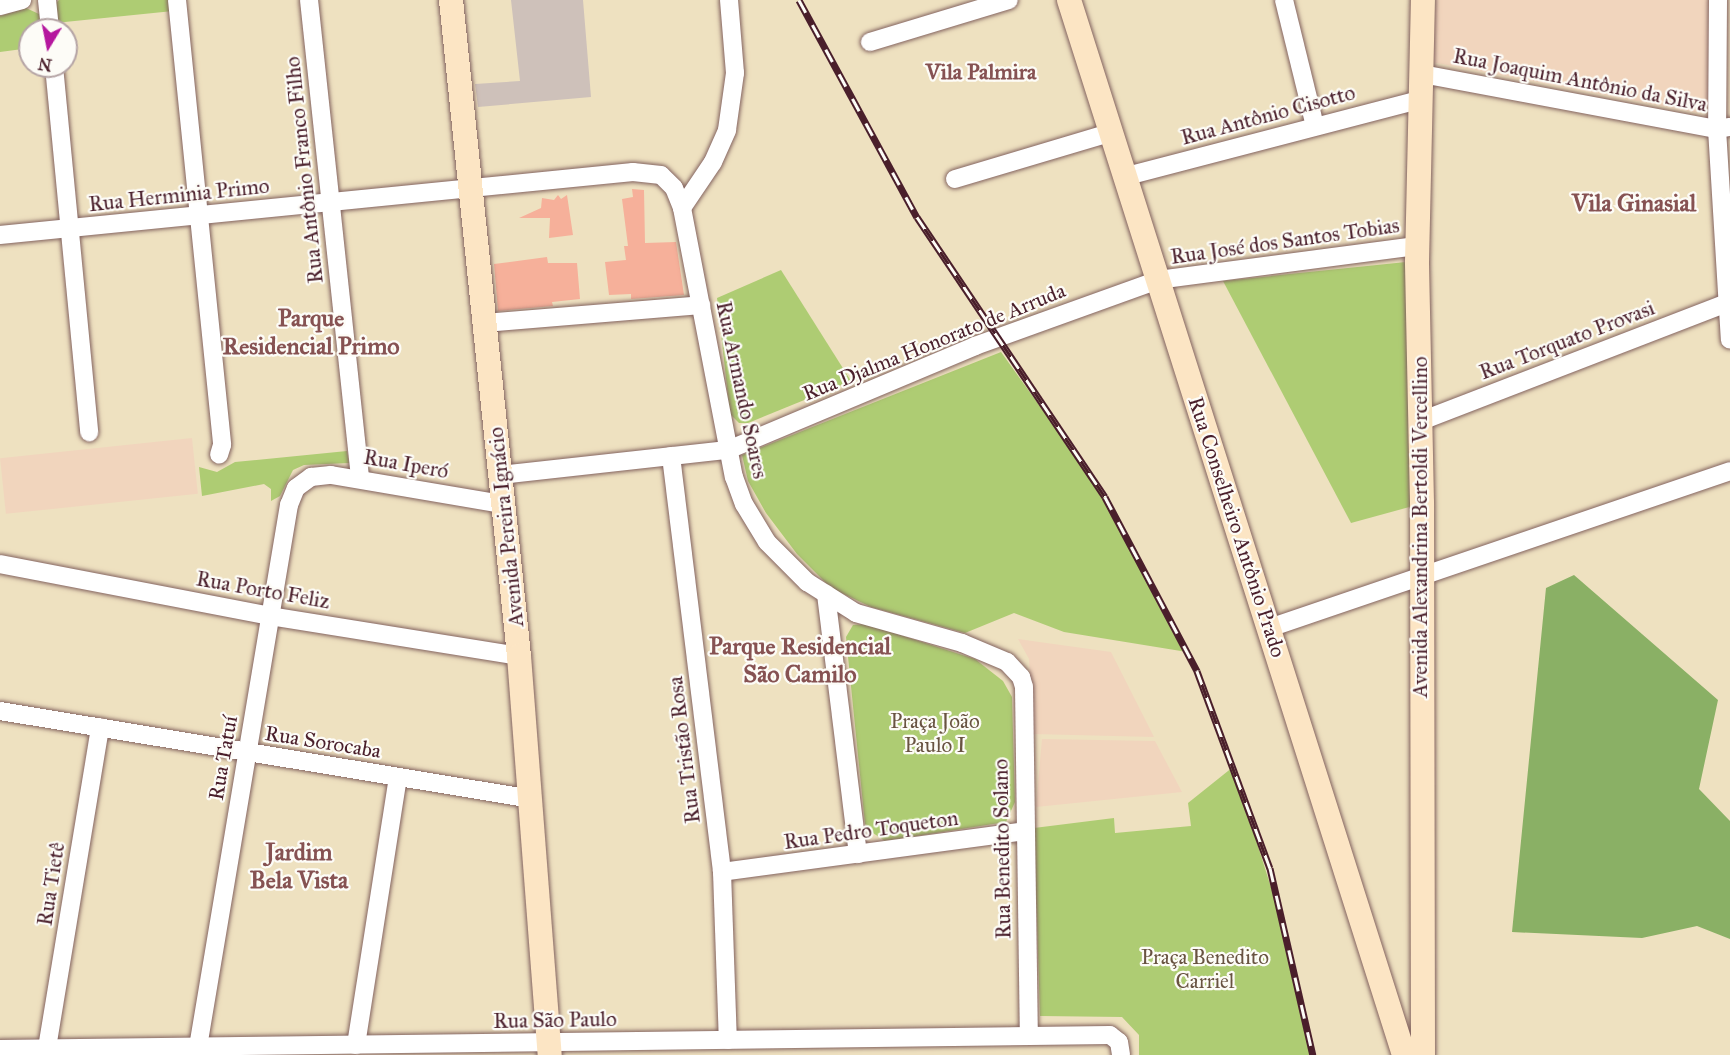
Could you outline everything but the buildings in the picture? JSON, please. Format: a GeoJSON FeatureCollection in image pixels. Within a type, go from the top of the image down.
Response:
{"type":"FeatureCollection","features":[{"type":"Feature","properties":{"kind":"main road","name":"Avenida Pereira Ignácio"},"geometry":{"type":"LineString","coordinates":[[451,0],[519,656],[550,1049]]}},
{"type":"Feature","properties":{"kind":"main road","name":"Rua Conselheiro Antônio Prado"},"geometry":{"type":"LineString","coordinates":[[1069,0],[1127,176],[1404,1055]]}},
{"type":"Feature","properties":{"kind":"main road","name":"Avenida Alexandrina Bertoldi Vercellino"},"geometry":{"type":"LineString","coordinates":[[1423,0],[1418,246],[1422,574],[1423,1055]]}},
{"type":"Feature","properties":{"kind":"main road"},"geometry":{"type":"LineString","coordinates":[[1394,1023],[1409,1023],[1423,1013]]}},
{"type":"Feature","properties":{"kind":"street"},"geometry":{"type":"LineString","coordinates":[[0,6],[22,0]]}},
{"type":"Feature","properties":{"kind":"street"},"geometry":{"type":"LineString","coordinates":[[47,0],[49,18]]}},
{"type":"Feature","properties":{"kind":"street"},"geometry":{"type":"LineString","coordinates":[[177,0],[222,445],[219,455]]}},
{"type":"Feature","properties":{"kind":"street","name":"Rua Antônio Franco Filho"},"geometry":{"type":"LineString","coordinates":[[309,0],[360,478]]}},
{"type":"Feature","properties":{"kind":"street"},"geometry":{"type":"LineString","coordinates":[[682,208],[713,162],[727,130],[735,73],[729,0]]}},
{"type":"Feature","properties":{"kind":"street"},"geometry":{"type":"LineString","coordinates":[[870,42],[1009,0]]}},
{"type":"Feature","properties":{"kind":"street"},"geometry":{"type":"LineString","coordinates":[[1284,0],[1315,126]]}},
{"type":"Feature","properties":{"kind":"street"},"geometry":{"type":"LineString","coordinates":[[1718,0],[1730,340]]}},
{"type":"Feature","properties":{"kind":"street","name":"Rua Joaquim Antônio da Silva"},"geometry":{"type":"LineString","coordinates":[[1422,74],[1723,128]]}},
{"type":"Feature","properties":{"kind":"street"},"geometry":{"type":"LineString","coordinates":[[55,78],[89,432]]}},
{"type":"Feature","properties":{"kind":"street","name":"Rua Antônio Cisotto"},"geometry":{"type":"LineString","coordinates":[[1127,176],[1422,99]]}},
{"type":"Feature","properties":{"kind":"street"},"geometry":{"type":"LineString","coordinates":[[955,179],[1113,132]]}},
{"type":"Feature","properties":{"kind":"street","name":"Rua Herminia Primo"},"geometry":{"type":"LineString","coordinates":[[0,236],[646,171],[657,173],[670,183]]}},
{"type":"Feature","properties":{"kind":"street","name":"Rua Armando Soares"},"geometry":{"type":"LineString","coordinates":[[670,183],[682,208],[728,450],[744,504],[767,542],[807,582],[856,613],[962,644],[1011,665]]}},
{"type":"Feature","properties":{"kind":"street","name":"Rua José dos Santos Tobias"},"geometry":{"type":"LineString","coordinates":[[1158,280],[1418,246]]}},
{"type":"Feature","properties":{"kind":"street","name":"Rua Djalma Honorato de Arruda"},"geometry":{"type":"LineString","coordinates":[[500,475],[728,450],[975,346],[1158,280]]}},
{"type":"Feature","properties":{"kind":"street","name":"Rua Torquato Provasi"},"geometry":{"type":"LineString","coordinates":[[1421,421],[1728,303]]}},
{"type":"Feature","properties":{"kind":"street"},"geometry":{"type":"LineString","coordinates":[[484,322],[701,305]]}},
{"type":"Feature","properties":{"kind":"street","name":"Rua Tristão Rosa"},"geometry":{"type":"LineString","coordinates":[[671,456],[722,872],[728,1040]]}},
{"type":"Feature","properties":{"kind":"street"},"geometry":{"type":"LineString","coordinates":[[1269,628],[1730,471]]}},
{"type":"Feature","properties":{"kind":"street","name":"Rua Iperó"},"geometry":{"type":"LineString","coordinates":[[303,482],[321,475],[360,478],[503,504]]}},
{"type":"Feature","properties":{"kind":"street","name":"Rua Tatuí"},"geometry":{"type":"LineString","coordinates":[[198,1047],[289,505],[303,482]]}},
{"type":"Feature","properties":{"kind":"street","name":"Rua Porto Feliz"},"geometry":{"type":"LineString","coordinates":[[0,564],[270,616],[519,656]]}},
{"type":"Feature","properties":{"kind":"street"},"geometry":{"type":"LineString","coordinates":[[826,594],[858,854]]}},
{"type":"Feature","properties":{"kind":"street","name":"Rua Benedito Solano"},"geometry":{"type":"LineString","coordinates":[[1011,665],[1024,687],[1029,1036]]}},
{"type":"Feature","properties":{"kind":"street","name":"Rua Sorocaba"},"geometry":{"type":"LineString","coordinates":[[0,711],[531,799]]}},
{"type":"Feature","properties":{"kind":"street","name":"Rua Tietê"},"geometry":{"type":"LineString","coordinates":[[47,1048],[100,728]]}},
{"type":"Feature","properties":{"kind":"street"},"geometry":{"type":"LineString","coordinates":[[356,1045],[398,777]]}},
{"type":"Feature","properties":{"kind":"street","name":"Rua Pedro Toqueton"},"geometry":{"type":"LineString","coordinates":[[722,872],[1025,831]]}},
{"type":"Feature","properties":{"kind":"street","name":"Rua São Paulo"},"geometry":{"type":"LineString","coordinates":[[0,1049],[198,1047],[272,1050],[356,1045],[550,1049],[728,1040],[839,1047],[1029,1036],[1110,1035],[1119,1042],[1121,1055]]}},
{"type":"Feature","properties":{"kind":"shaded area"},"geometry":{"type":"Polygon","coordinates":[[[511,0],[583,0],[591,97],[478,107],[475,84],[520,81],[511,0]]]}},
{"type":"Feature","properties":{"kind":"shaded area"},"geometry":{"type":"Polygon","coordinates":[[[1436,0],[1709,0],[1708,107],[1699,113],[1432,62],[1436,0]]]}},
{"type":"Feature","properties":{"kind":"shaded area"},"geometry":{"type":"Polygon","coordinates":[[[192,438],[198,494],[6,514],[0,458],[192,438]]]}},
{"type":"Feature","properties":{"kind":"shaded area"},"geometry":{"type":"Polygon","coordinates":[[[1018,639],[1111,652],[1154,737],[1033,734],[1029,659],[1018,639]]]}},
{"type":"Feature","properties":{"kind":"shaded area"},"geometry":{"type":"Polygon","coordinates":[[[1042,739],[1155,741],[1182,792],[1036,807],[1042,739]]]}},
{"type":"Feature","properties":{"kind":"green space"},"geometry":{"type":"Polygon","coordinates":[[[59,0],[172,0],[173,11],[78,21],[78,18],[55,18],[55,4],[59,0]]]}},
{"type":"Feature","properties":{"kind":"green space"},"geometry":{"type":"Polygon","coordinates":[[[26,8],[39,14],[40,18],[18,18],[18,50],[0,52],[0,16],[26,8]]]}},
{"type":"Feature","properties":{"kind":"green space"},"geometry":{"type":"Polygon","coordinates":[[[1406,262],[1413,506],[1351,523],[1223,281],[1406,262]]]}},
{"type":"Feature","properties":{"kind":"green space"},"geometry":{"type":"Polygon","coordinates":[[[781,270],[851,381],[748,423],[739,423],[730,414],[717,298],[781,270]]]}},
{"type":"Feature","properties":{"kind":"green space"},"geometry":{"type":"Polygon","coordinates":[[[1001,352],[1103,494],[1187,652],[1064,632],[1014,613],[965,633],[871,607],[831,588],[797,554],[766,513],[748,481],[742,455],[1001,352]]]}},
{"type":"Feature","properties":{"kind":"green space"},"geometry":{"type":"Polygon","coordinates":[[[347,451],[349,463],[304,465],[293,470],[280,496],[271,501],[271,489],[264,484],[202,496],[199,467],[217,472],[235,462],[347,451]]]}},
{"type":"Feature","properties":{"kind":"green space"},"geometry":{"type":"Polygon","coordinates":[[[1574,575],[1718,700],[1699,789],[1730,821],[1730,939],[1697,926],[1642,938],[1512,932],[1546,588],[1574,575]]]}},
{"type":"Feature","properties":{"kind":"green space","name":"Praça João Paulo I"},"geometry":{"type":"Polygon","coordinates":[[[866,624],[975,659],[1003,681],[1012,697],[1015,802],[1006,822],[885,841],[870,831],[865,824],[846,637],[853,625],[866,624]]]}},
{"type":"Feature","properties":{"kind":"green space","name":"Praça Benedito Carriel"},"geometry":{"type":"Polygon","coordinates":[[[1233,767],[1287,938],[1311,1055],[1139,1055],[1139,1035],[1122,1017],[1040,1016],[1034,828],[1114,818],[1115,833],[1191,826],[1188,803],[1233,767]]]}},
{"type":"Feature","properties":{"kind":"railway"},"geometry":{"type":"LineString","coordinates":[[799,0],[917,217],[1105,497],[1197,671],[1270,868],[1313,1055]]}},
{"type":"Feature","properties":{"kind":"district","name":"Vila Palmira"},"geometry":{"type":"Point","coordinates":[981,72]}},
{"type":"Feature","properties":{"kind":"district","name":"Vila Ginasial"},"geometry":{"type":"Point","coordinates":[1634,204]}},
{"type":"Feature","properties":{"kind":"district","name":"Parque Residencial Primo"},"geometry":{"type":"Point","coordinates":[311,333]}},
{"type":"Feature","properties":{"kind":"district","name":"Parque Residencial São Camilo"},"geometry":{"type":"Point","coordinates":[800,661]}},
{"type":"Feature","properties":{"kind":"district","name":"Jardim Bela Vista"},"geometry":{"type":"Point","coordinates":[299,867]}}]}
